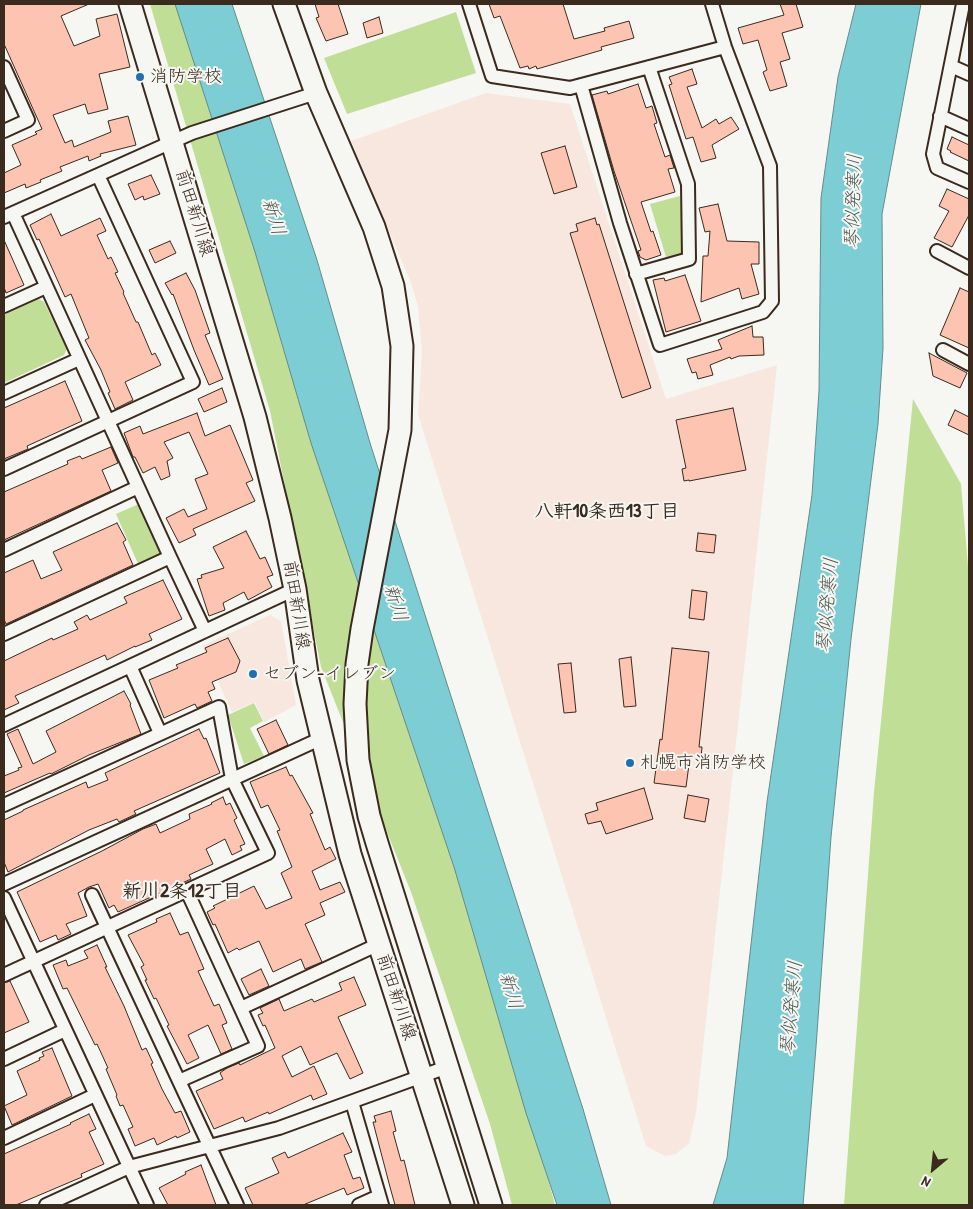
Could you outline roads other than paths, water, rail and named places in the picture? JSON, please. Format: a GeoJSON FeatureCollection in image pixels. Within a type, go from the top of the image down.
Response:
{"type":"FeatureCollection","features":[{"type":"Feature","properties":{"kind":"main road","name":"前田新川線"},"geometry":{"type":"LineString","coordinates":[[130,4],[255,417],[295,589],[308,680],[350,854],[463,1205]]}},
{"type":"Feature","properties":{"kind":"main road","name":"前田新川線"},"geometry":{"type":"LineString","coordinates":[[284,4],[316,94],[374,226],[393,286],[402,346],[400,430],[357,664],[355,704],[358,760],[369,816],[491,1205]]}},
{"type":"Feature","properties":{"kind":"street"},"geometry":{"type":"LineString","coordinates":[[469,4],[492,76],[570,88],[726,47]]}},
{"type":"Feature","properties":{"kind":"street"},"geometry":{"type":"LineString","coordinates":[[581,85],[620,223],[660,345],[763,312],[772,300],[770,166],[712,4]]}},
{"type":"Feature","properties":{"kind":"street"},"geometry":{"type":"LineString","coordinates":[[963,4],[932,154],[937,168],[969,182]]}},
{"type":"Feature","properties":{"kind":"street"},"geometry":{"type":"LineString","coordinates":[[950,66],[969,74]]}},
{"type":"Feature","properties":{"kind":"street"},"geometry":{"type":"LineString","coordinates":[[4,67],[28,120],[4,131]]}},
{"type":"Feature","properties":{"kind":"street"},"geometry":{"type":"LineString","coordinates":[[636,274],[688,259],[688,184],[649,67]]}},
{"type":"Feature","properties":{"kind":"street"},"geometry":{"type":"LineString","coordinates":[[205,631],[46,286],[8,215],[192,133],[316,94]]}},
{"type":"Feature","properties":{"kind":"street"},"geometry":{"type":"LineString","coordinates":[[940,116],[969,129]]}},
{"type":"Feature","properties":{"kind":"street"},"geometry":{"type":"LineString","coordinates":[[4,469],[193,382],[98,175]]}},
{"type":"Feature","properties":{"kind":"street"},"geometry":{"type":"LineString","coordinates":[[937,251],[969,268]]}},
{"type":"Feature","properties":{"kind":"street"},"geometry":{"type":"LineString","coordinates":[[4,306],[46,286]]}},
{"type":"Feature","properties":{"kind":"street"},"geometry":{"type":"LineString","coordinates":[[943,350],[969,364]]}},
{"type":"Feature","properties":{"kind":"street"},"geometry":{"type":"LineString","coordinates":[[4,393],[79,359]]}},
{"type":"Feature","properties":{"kind":"street"},"geometry":{"type":"LineString","coordinates":[[4,550],[138,487]]}},
{"type":"Feature","properties":{"kind":"street"},"geometry":{"type":"LineString","coordinates":[[4,634],[170,557]]}},
{"type":"Feature","properties":{"kind":"street"},"geometry":{"type":"LineString","coordinates":[[4,725],[295,589]]}},
{"type":"Feature","properties":{"kind":"street"},"geometry":{"type":"LineString","coordinates":[[130,666],[160,733]]}},
{"type":"Feature","properties":{"kind":"street"},"geometry":{"type":"LineString","coordinates":[[4,805],[219,707],[232,779],[268,853],[4,975]]}},
{"type":"Feature","properties":{"kind":"street"},"geometry":{"type":"LineString","coordinates":[[4,884],[322,738]]}},
{"type":"Feature","properties":{"kind":"street"},"geometry":{"type":"LineString","coordinates":[[179,1082],[258,1046],[187,891]]}},
{"type":"Feature","properties":{"kind":"street"},"geometry":{"type":"LineString","coordinates":[[92,895],[237,1205]]}},
{"type":"Feature","properties":{"kind":"street"},"geometry":{"type":"LineString","coordinates":[[4,898],[146,1205]]}},
{"type":"Feature","properties":{"kind":"street"},"geometry":{"type":"LineString","coordinates":[[241,1008],[379,944]]}},
{"type":"Feature","properties":{"kind":"street"},"geometry":{"type":"LineString","coordinates":[[4,1059],[65,1030]]}},
{"type":"Feature","properties":{"kind":"street"},"geometry":{"type":"LineString","coordinates":[[53,1204],[128,1167],[279,1128],[447,1067]]}},
{"type":"Feature","properties":{"kind":"street"},"geometry":{"type":"LineString","coordinates":[[4,1138],[95,1095]]}},
{"type":"Feature","properties":{"kind":"street"},"geometry":{"type":"LineString","coordinates":[[352,1102],[381,1200],[359,1205]]}},
{"type":"Feature","properties":{"kind":"water","name":"新川"},"geometry":{"type":"Polygon","coordinates":[[[175,4],[232,4],[317,260],[370,443],[583,1109],[611,1205],[557,1205],[526,1113],[454,867],[311,443],[255,252],[175,4]]]}},
{"type":"Feature","properties":{"kind":"water","name":"琴似発寒川"},"geometry":{"type":"Polygon","coordinates":[[[856,4],[921,4],[882,214],[883,348],[878,424],[851,639],[831,837],[803,1205],[713,1205],[727,1158],[767,802],[812,495],[819,391],[821,198],[838,77],[856,4]]]}},
{"type":"Feature","properties":{"kind":"place","name":"消防学校"},"geometry":{"type":"Point","coordinates":[140,77]}},
{"type":"Feature","properties":{"kind":"place","name":"セブン-イレブン"},"geometry":{"type":"Point","coordinates":[253,674]}},
{"type":"Feature","properties":{"kind":"place","name":"札幌市消防学校"},"geometry":{"type":"Point","coordinates":[630,763]}},
{"type":"Feature","properties":{"kind":"district","name":"八軒10条西13丁目"},"geometry":{"type":"Point","coordinates":[607,512]}},
{"type":"Feature","properties":{"kind":"district","name":"新川2条12丁目"},"geometry":{"type":"Point","coordinates":[182,892]}}]}
